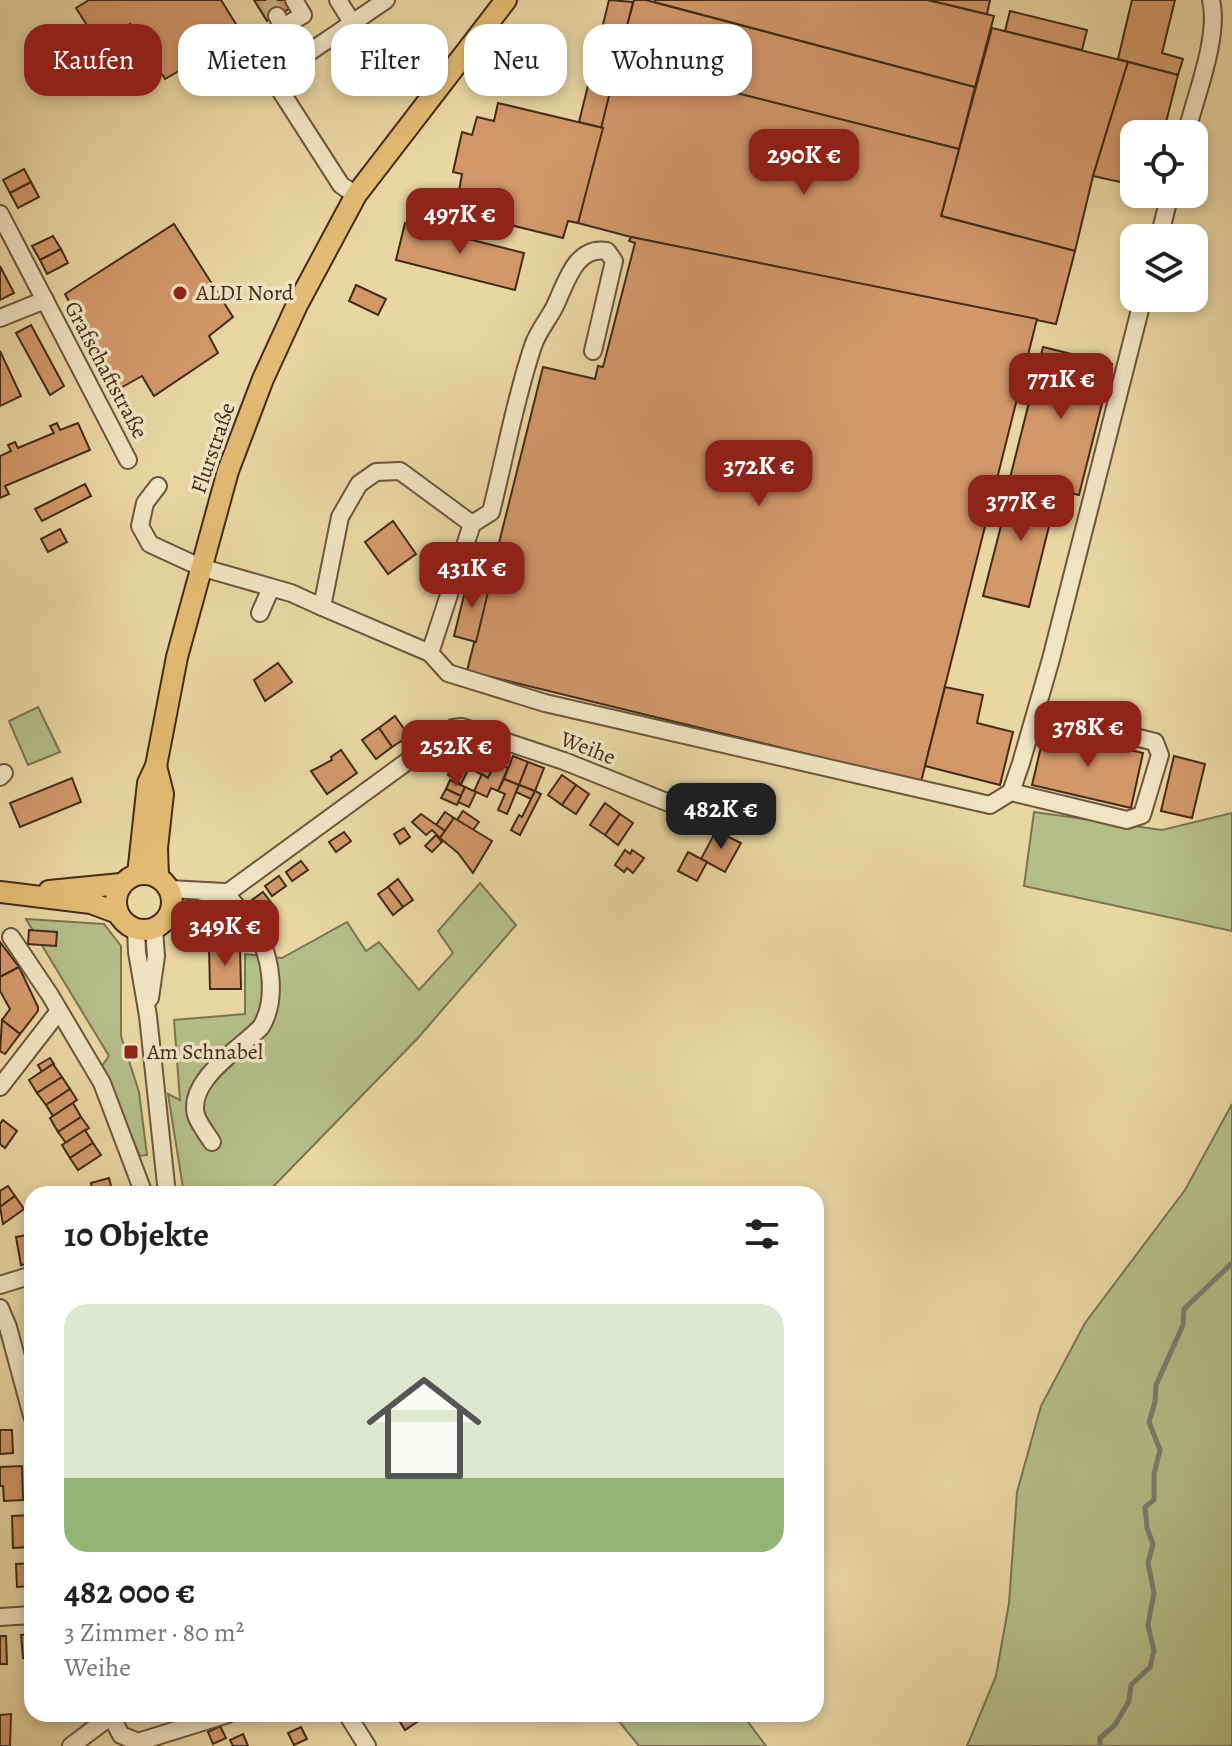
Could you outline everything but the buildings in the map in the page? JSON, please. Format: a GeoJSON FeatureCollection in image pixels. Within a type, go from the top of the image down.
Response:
{"type":"FeatureCollection","features":[{"type":"Feature","properties":{"kind":"main road","name":"Flurstraße"},"geometry":{"type":"LineString","coordinates":[[147,881],[157,848],[163,794],[156,766],[160,733],[200,567],[228,471],[263,379],[297,305],[356,195],[506,0]]}},
{"type":"Feature","properties":{"kind":"main road"},"geometry":{"type":"LineString","coordinates":[[118,913],[116,898],[147,881]]}},
{"type":"Feature","properties":{"kind":"main road"},"geometry":{"type":"LineString","coordinates":[[0,892],[91,903],[118,913],[128,925],[152,925],[172,903],[147,881],[26,894]]}},
{"type":"Feature","properties":{"kind":"street"},"geometry":{"type":"LineString","coordinates":[[277,16],[283,27],[303,15],[294,0]]}},
{"type":"Feature","properties":{"kind":"street"},"geometry":{"type":"LineString","coordinates":[[338,0],[350,24]]}},
{"type":"Feature","properties":{"kind":"street"},"geometry":{"type":"LineString","coordinates":[[358,24],[386,0]]}},
{"type":"Feature","properties":{"kind":"street"},"geometry":{"type":"LineString","coordinates":[[1190,120],[1209,44],[1213,11],[1211,0]]}},
{"type":"Feature","properties":{"kind":"street"},"geometry":{"type":"LineString","coordinates":[[281,96],[341,185],[356,195]]}},
{"type":"Feature","properties":{"kind":"street","name":"Grafschaftstraße"},"geometry":{"type":"LineString","coordinates":[[0,214],[128,460]]}},
{"type":"Feature","properties":{"kind":"street"},"geometry":{"type":"LineString","coordinates":[[430,653],[472,524],[491,512],[534,343],[567,275],[583,257],[598,250],[607,251],[614,261],[593,351]]}},
{"type":"Feature","properties":{"kind":"street","name":"Grafschaftstraße"},"geometry":{"type":"LineString","coordinates":[[0,318],[45,300]]}},
{"type":"Feature","properties":{"kind":"street"},"geometry":{"type":"LineString","coordinates":[[158,486],[145,503],[136,528],[163,555],[322,607],[430,653],[448,673],[559,706],[990,805],[1011,792],[1036,712],[1139,312]]}},
{"type":"Feature","properties":{"kind":"street"},"geometry":{"type":"LineString","coordinates":[[322,607],[340,517],[359,484],[376,472],[400,471],[472,524]]}},
{"type":"Feature","properties":{"kind":"street"},"geometry":{"type":"LineString","coordinates":[[260,613],[271,588]]}},
{"type":"Feature","properties":{"kind":"street"},"geometry":{"type":"LineString","coordinates":[[1011,792],[1127,820],[1142,815],[1160,755],[1155,742],[1036,712]]}},
{"type":"Feature","properties":{"kind":"street","name":"Weihe"},"geometry":{"type":"LineString","coordinates":[[152,925],[212,904],[315,819],[436,742],[445,732],[462,727],[564,761],[699,815]]}},
{"type":"Feature","properties":{"kind":"street"},"geometry":{"type":"LineString","coordinates":[[147,881],[225,892],[257,933],[266,956],[270,976],[269,1008],[261,1027],[199,1086],[195,1100],[196,1114],[212,1142]]}},
{"type":"Feature","properties":{"kind":"street"},"geometry":{"type":"LineString","coordinates":[[152,925],[137,952],[148,1016],[166,1186]]}},
{"type":"Feature","properties":{"kind":"street"},"geometry":{"type":"LineString","coordinates":[[11,937],[102,1083],[141,1186]]}},
{"type":"Feature","properties":{"kind":"street"},"geometry":{"type":"LineString","coordinates":[[0,1087],[59,1011]]}},
{"type":"Feature","properties":{"kind":"street"},"geometry":{"type":"LineString","coordinates":[[0,1285],[24,1278]]}},
{"type":"Feature","properties":{"kind":"street"},"geometry":{"type":"LineString","coordinates":[[0,1308],[24,1386]]}},
{"type":"Feature","properties":{"kind":"street"},"geometry":{"type":"LineString","coordinates":[[0,1617],[24,1616]]}},
{"type":"Feature","properties":{"kind":"street"},"geometry":{"type":"LineString","coordinates":[[71,1746],[102,1722]]}},
{"type":"Feature","properties":{"kind":"street"},"geometry":{"type":"LineString","coordinates":[[114,1722],[121,1735],[138,1742],[202,1722]]}},
{"type":"Feature","properties":{"kind":"street"},"geometry":{"type":"LineString","coordinates":[[352,1722],[367,1746]]}},
{"type":"Feature","properties":{"kind":"green space"},"geometry":{"type":"Polygon","coordinates":[[[38,707],[60,752],[28,765],[9,721],[38,707]]]}},
{"type":"Feature","properties":{"kind":"green space"},"geometry":{"type":"Polygon","coordinates":[[[1034,812],[1162,830],[1232,813],[1232,931],[1024,886],[1034,812]]]}},
{"type":"Feature","properties":{"kind":"green space"},"geometry":{"type":"Polygon","coordinates":[[[480,883],[516,925],[417,1039],[274,1186],[183,1186],[168,1094],[180,1100],[174,1020],[245,1014],[245,954],[282,958],[347,922],[366,951],[379,942],[419,990],[453,953],[438,931],[480,883]]]}},
{"type":"Feature","properties":{"kind":"green space"},"geometry":{"type":"Polygon","coordinates":[[[26,919],[104,924],[121,946],[121,1036],[139,1092],[147,1155],[140,1156],[101,1067],[109,1056],[26,919]]]}},
{"type":"Feature","properties":{"kind":"green space"},"geometry":{"type":"Polygon","coordinates":[[[1232,1104],[1232,1746],[967,1746],[996,1676],[1009,1603],[1017,1492],[1041,1406],[1085,1323],[1185,1190],[1232,1104]]]}},
{"type":"Feature","properties":{"kind":"green space"},"geometry":{"type":"Polygon","coordinates":[[[620,1722],[748,1722],[766,1746],[639,1746],[620,1722]]]}},
{"type":"Feature","properties":{"kind":"waterway"},"geometry":{"type":"LineString","coordinates":[[1100,1746],[1100,1738],[1115,1725],[1129,1701],[1131,1685],[1150,1667],[1154,1651],[1148,1625],[1154,1593],[1148,1563],[1153,1544],[1147,1528],[1145,1507],[1154,1500],[1154,1474],[1160,1450],[1149,1422],[1156,1385],[1183,1325],[1184,1309],[1232,1263]]}},
{"type":"Feature","properties":{"kind":"tunnel"},"geometry":{"type":"LineString","coordinates":[[267,0],[277,16]]}},
{"type":"Feature","properties":{"kind":"place","name":"ALDI Nord"},"geometry":{"type":"Point","coordinates":[180,293]}},
{"type":"Feature","properties":{"kind":"place","name":"Am Schnabel"},"geometry":{"type":"Point","coordinates":[131,1052]}}]}
